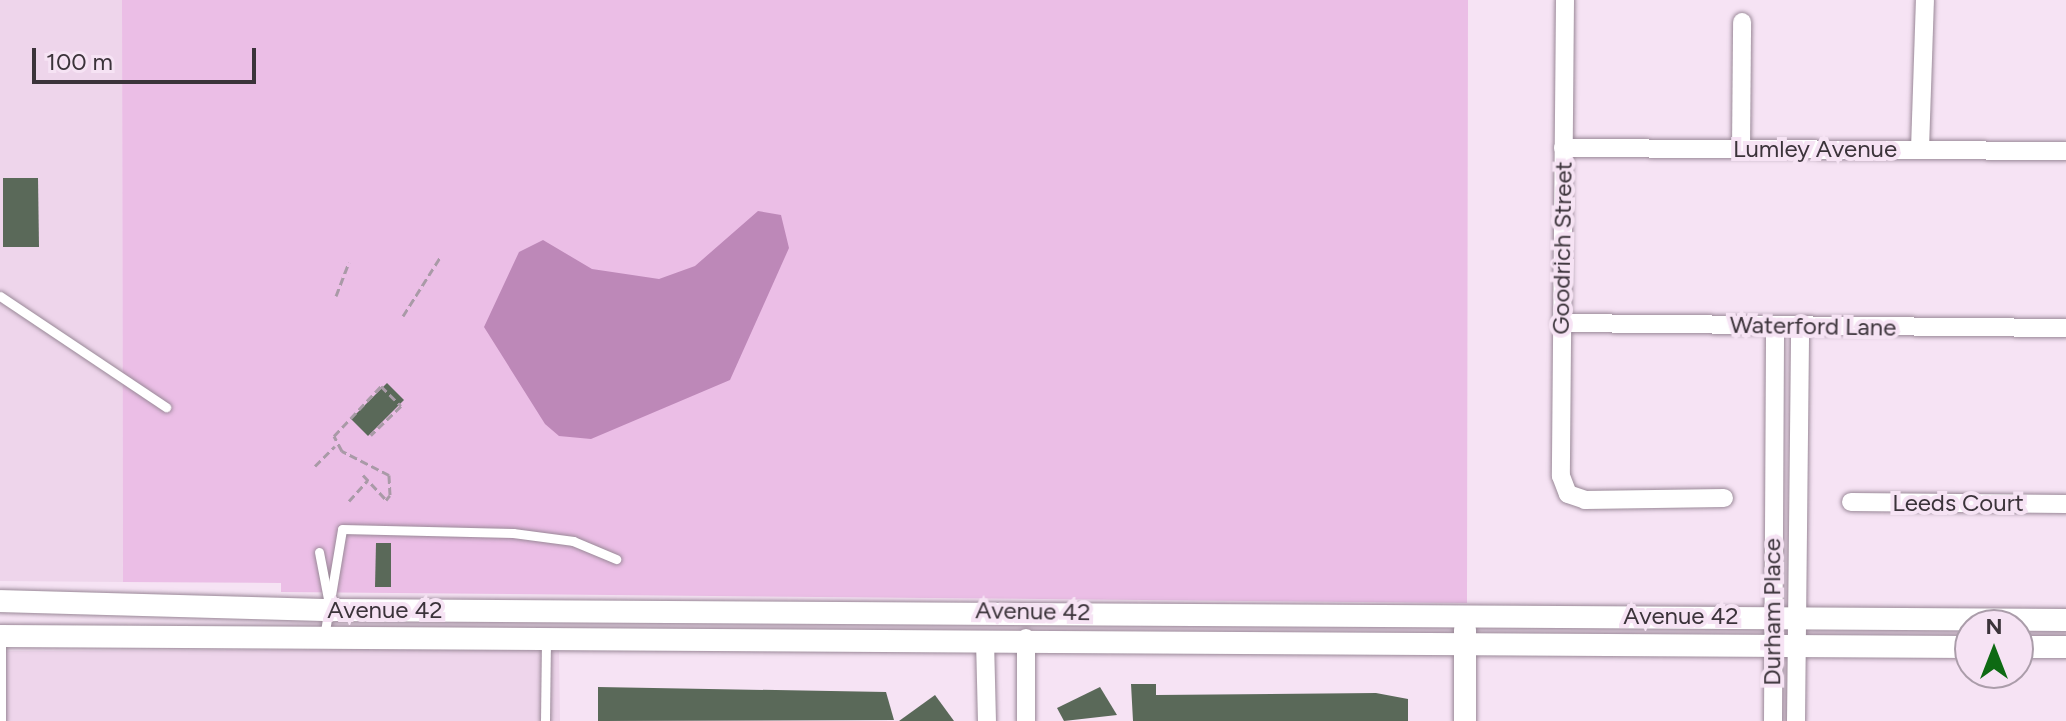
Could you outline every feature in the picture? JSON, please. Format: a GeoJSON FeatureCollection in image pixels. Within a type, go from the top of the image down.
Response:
{"type":"FeatureCollection","features":[{"type":"Feature","properties":{"kind":"street","name":"Goodrich Street"},"geometry":{"type":"LineString","coordinates":[[1565,0],[1559,456],[1568,494],[1607,501],[1724,498]]}},
{"type":"Feature","properties":{"kind":"street"},"geometry":{"type":"LineString","coordinates":[[1920,149],[1925,0]]}},
{"type":"Feature","properties":{"kind":"street"},"geometry":{"type":"LineString","coordinates":[[1741,149],[1742,22]]}},
{"type":"Feature","properties":{"kind":"street","name":"Lumley Avenue"},"geometry":{"type":"LineString","coordinates":[[1563,148],[2066,151]]}},
{"type":"Feature","properties":{"kind":"street","name":"Waterford Lane"},"geometry":{"type":"LineString","coordinates":[[1561,323],[2066,328]]}},
{"type":"Feature","properties":{"kind":"street","name":"Durham Place"},"geometry":{"type":"LineString","coordinates":[[1775,325],[1772,717],[1796,717],[1800,326]]}},
{"type":"Feature","properties":{"kind":"street","name":"Leeds Court"},"geometry":{"type":"LineString","coordinates":[[1851,502],[2066,504]]}},
{"type":"Feature","properties":{"kind":"street","name":"Durham Place"},"geometry":{"type":"LineString","coordinates":[[1773,510],[1797,510]]}},
{"type":"Feature","properties":{"kind":"street","name":"Avenue 42"},"geometry":{"type":"LineString","coordinates":[[0,601],[331,610],[1149,612],[2066,620]]}},
{"type":"Feature","properties":{"kind":"street"},"geometry":{"type":"LineString","coordinates":[[987,721],[985,640],[992,625],[1103,625],[1149,612]]}},
{"type":"Feature","properties":{"kind":"street"},"geometry":{"type":"LineString","coordinates":[[1465,615],[1465,721]]}},
{"type":"Feature","properties":{"kind":"street","name":"Avenue 42"},"geometry":{"type":"LineString","coordinates":[[0,636],[324,641],[1026,638],[1954,647]]}},
{"type":"Feature","properties":{"kind":"street"},"geometry":{"type":"LineString","coordinates":[[1026,638],[1026,721]]}},
{"type":"Feature","properties":{"kind":"street"},"geometry":{"type":"LineString","coordinates":[[2034,647],[2066,647]]}},
{"type":"Feature","properties":{"kind":"lane"},"geometry":{"type":"LineString","coordinates":[[0,296],[166,407]]}},
{"type":"Feature","properties":{"kind":"lane"},"geometry":{"type":"LineString","coordinates":[[324,641],[342,529],[513,533],[573,541],[616,559]]}},
{"type":"Feature","properties":{"kind":"lane"},"geometry":{"type":"LineString","coordinates":[[319,552],[331,610]]}},
{"type":"Feature","properties":{"kind":"lane"},"geometry":{"type":"LineString","coordinates":[[0,636],[1,721]]}},
{"type":"Feature","properties":{"kind":"lane"},"geometry":{"type":"LineString","coordinates":[[545,721],[546,640]]}},
{"type":"Feature","properties":{"kind":"path"},"geometry":{"type":"LineString","coordinates":[[403,316],[441,256]]}},
{"type":"Feature","properties":{"kind":"path"},"geometry":{"type":"LineString","coordinates":[[336,296],[349,262]]}},
{"type":"Feature","properties":{"kind":"path"},"geometry":{"type":"LineString","coordinates":[[315,466],[335,445],[335,432],[381,386],[401,406],[371,435]]}},
{"type":"Feature","properties":{"kind":"path"},"geometry":{"type":"LineString","coordinates":[[335,445],[389,475],[390,495],[386,500],[363,475]]}},
{"type":"Feature","properties":{"kind":"path"},"geometry":{"type":"LineString","coordinates":[[349,501],[368,480]]}},
{"type":"Feature","properties":{"kind":"shaded area"},"geometry":{"type":"Polygon","coordinates":[[[0,0],[122,0],[123,582],[0,581],[0,0]]]}},
{"type":"Feature","properties":{"kind":"shaded area"},"geometry":{"type":"Polygon","coordinates":[[[122,0],[1468,0],[1467,603],[281,592],[281,583],[123,582],[122,0]]]}},
{"type":"Feature","properties":{"kind":"shaded area"},"geometry":{"type":"Polygon","coordinates":[[[758,211],[781,215],[789,248],[730,380],[591,439],[559,436],[545,424],[484,327],[519,252],[543,240],[592,269],[659,279],[695,266],[758,211]]]}},
{"type":"Feature","properties":{"kind":"shaded area"},"geometry":{"type":"Polygon","coordinates":[[[559,649],[560,721],[0,721],[0,651],[559,649]]]}},
{"type":"Feature","properties":{"kind":"building"},"geometry":{"type":"Polygon","coordinates":[[[3,178],[38,178],[39,247],[3,247],[3,178]]]}},
{"type":"Feature","properties":{"kind":"building"},"geometry":{"type":"Polygon","coordinates":[[[387,383],[404,400],[368,436],[351,419],[387,383]]]}},
{"type":"Feature","properties":{"kind":"building"},"geometry":{"type":"Polygon","coordinates":[[[376,543],[391,543],[391,587],[375,587],[376,543]]]}},
{"type":"Feature","properties":{"kind":"building"},"geometry":{"type":"Polygon","coordinates":[[[1131,684],[1156,684],[1156,695],[1376,693],[1408,699],[1408,721],[1133,721],[1131,684]]]}},
{"type":"Feature","properties":{"kind":"building"},"geometry":{"type":"Polygon","coordinates":[[[598,687],[886,692],[894,720],[598,721],[598,687]]]}},
{"type":"Feature","properties":{"kind":"building"},"geometry":{"type":"Polygon","coordinates":[[[1100,687],[1117,715],[1064,721],[1057,708],[1100,687]]]}},
{"type":"Feature","properties":{"kind":"building"},"geometry":{"type":"Polygon","coordinates":[[[935,695],[954,721],[899,721],[935,695]]]}}]}
